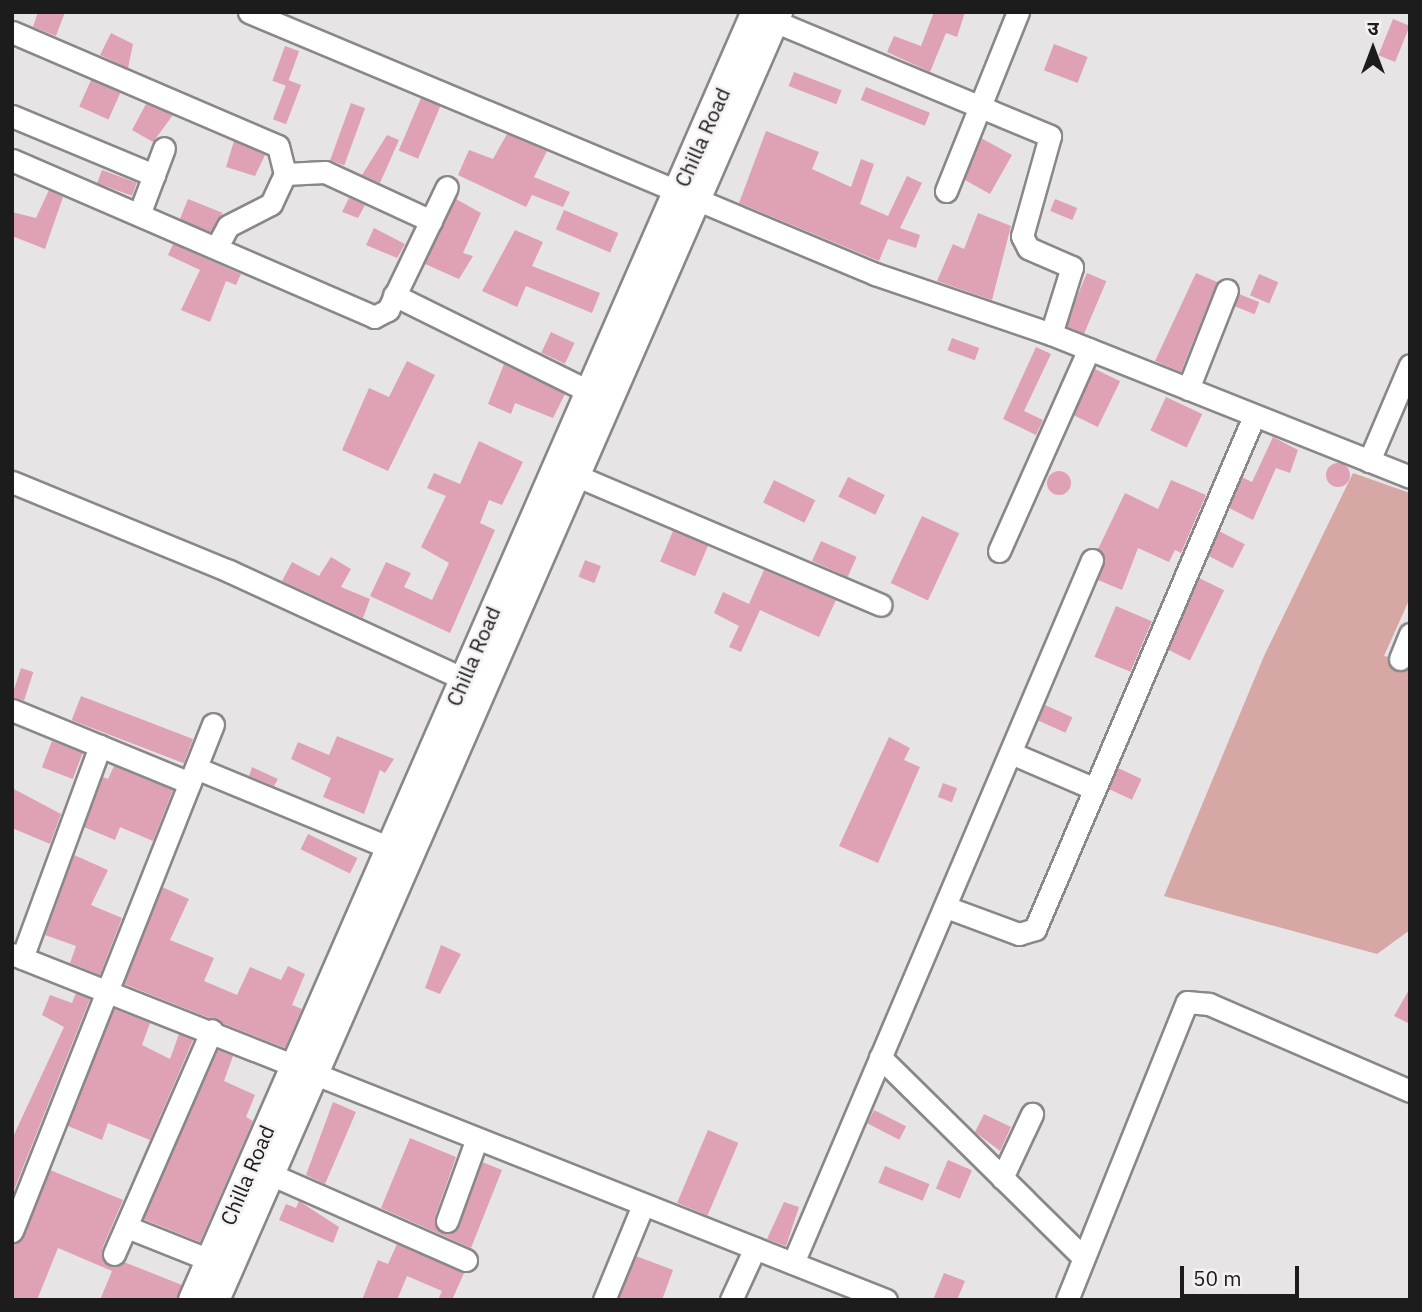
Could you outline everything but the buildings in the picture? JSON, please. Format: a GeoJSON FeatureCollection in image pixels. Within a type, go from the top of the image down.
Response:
{"type":"FeatureCollection","features":[{"type":"Feature","properties":{"kind":"main road","name":"Chilla Road"},"geometry":{"type":"LineString","coordinates":[[193,1300],[210,1259],[304,1068],[769,15]]}},
{"type":"Feature","properties":{"kind":"main road","name":"Chilla Road"},"geometry":{"type":"LineString","coordinates":[[304,1068],[388,847],[464,679],[566,471],[586,390],[690,192]]}},
{"type":"Feature","properties":{"kind":"main road"},"geometry":{"type":"LineString","coordinates":[[215,1300],[270,1174],[304,1068]]}},
{"type":"Feature","properties":{"kind":"street"},"geometry":{"type":"LineString","coordinates":[[248,12],[690,192],[875,275],[1051,334],[1410,477]]}},
{"type":"Feature","properties":{"kind":"street"},"geometry":{"type":"LineString","coordinates":[[946,191],[1018,12]]}},
{"type":"Feature","properties":{"kind":"street"},"geometry":{"type":"LineString","coordinates":[[769,15],[982,104],[1050,136],[1022,236],[1028,248],[1072,267],[1051,334]]}},
{"type":"Feature","properties":{"kind":"street"},"geometry":{"type":"LineString","coordinates":[[12,32],[268,139],[283,156],[285,174],[271,204],[228,226],[218,245]]}},
{"type":"Feature","properties":{"kind":"street"},"geometry":{"type":"LineString","coordinates":[[12,116],[154,175]]}},
{"type":"Feature","properties":{"kind":"street"},"geometry":{"type":"LineString","coordinates":[[140,212],[164,148]]}},
{"type":"Feature","properties":{"kind":"street"},"geometry":{"type":"LineString","coordinates":[[12,160],[218,245],[374,317],[385,314],[447,187]]}},
{"type":"Feature","properties":{"kind":"street"},"geometry":{"type":"LineString","coordinates":[[285,174],[326,172],[431,221]]}},
{"type":"Feature","properties":{"kind":"street"},"geometry":{"type":"LineString","coordinates":[[1188,389],[1227,290]]}},
{"type":"Feature","properties":{"kind":"street"},"geometry":{"type":"LineString","coordinates":[[394,295],[586,390]]}},
{"type":"Feature","properties":{"kind":"street"},"geometry":{"type":"LineString","coordinates":[[999,551],[1089,349]]}},
{"type":"Feature","properties":{"kind":"street"},"geometry":{"type":"LineString","coordinates":[[1369,461],[1410,365]]}},
{"type":"Feature","properties":{"kind":"street"},"geometry":{"type":"LineString","coordinates":[[946,907],[1028,934],[1095,789],[1254,416]]}},
{"type":"Feature","properties":{"kind":"street"},"geometry":{"type":"LineString","coordinates":[[566,471],[881,605]]}},
{"type":"Feature","properties":{"kind":"street"},"geometry":{"type":"LineString","coordinates":[[12,482],[229,570],[464,679]]}},
{"type":"Feature","properties":{"kind":"street"},"geometry":{"type":"LineString","coordinates":[[793,1263],[1091,561]]}},
{"type":"Feature","properties":{"kind":"street"},"geometry":{"type":"LineString","coordinates":[[1400,659],[1410,634]]}},
{"type":"Feature","properties":{"kind":"street"},"geometry":{"type":"LineString","coordinates":[[12,710],[100,746],[193,775],[388,847]]}},
{"type":"Feature","properties":{"kind":"street"},"geometry":{"type":"LineString","coordinates":[[12,1231],[213,724]]}},
{"type":"Feature","properties":{"kind":"street"},"geometry":{"type":"LineString","coordinates":[[100,746],[17,956],[212,1030],[476,1141],[793,1263],[832,1290],[886,1300]]}},
{"type":"Feature","properties":{"kind":"street"},"geometry":{"type":"LineString","coordinates":[[1011,753],[1095,789]]}},
{"type":"Feature","properties":{"kind":"street"},"geometry":{"type":"LineString","coordinates":[[1067,1300],[1187,1002],[1209,1004],[1410,1091]]}},
{"type":"Feature","properties":{"kind":"street"},"geometry":{"type":"LineString","coordinates":[[114,1254],[212,1030]]}},
{"type":"Feature","properties":{"kind":"street"},"geometry":{"type":"LineString","coordinates":[[880,1057],[1083,1257]]}},
{"type":"Feature","properties":{"kind":"street"},"geometry":{"type":"LineString","coordinates":[[1002,1178],[1032,1114]]}},
{"type":"Feature","properties":{"kind":"street"},"geometry":{"type":"LineString","coordinates":[[447,1221],[476,1141]]}},
{"type":"Feature","properties":{"kind":"street"},"geometry":{"type":"LineString","coordinates":[[270,1174],[466,1260]]}},
{"type":"Feature","properties":{"kind":"street"},"geometry":{"type":"LineString","coordinates":[[604,1300],[643,1205]]}},
{"type":"Feature","properties":{"kind":"street"},"geometry":{"type":"LineString","coordinates":[[127,1227],[210,1259]]}},
{"type":"Feature","properties":{"kind":"street"},"geometry":{"type":"LineString","coordinates":[[731,1300],[755,1248]]}},
{"type":"Feature","properties":{"kind":"shaded area"},"geometry":{"type":"Polygon","coordinates":[[[1353,473],[1410,493],[1410,598],[1384,656],[1410,661],[1410,930],[1377,954],[1164,896],[1264,656],[1353,473]]]}}]}
